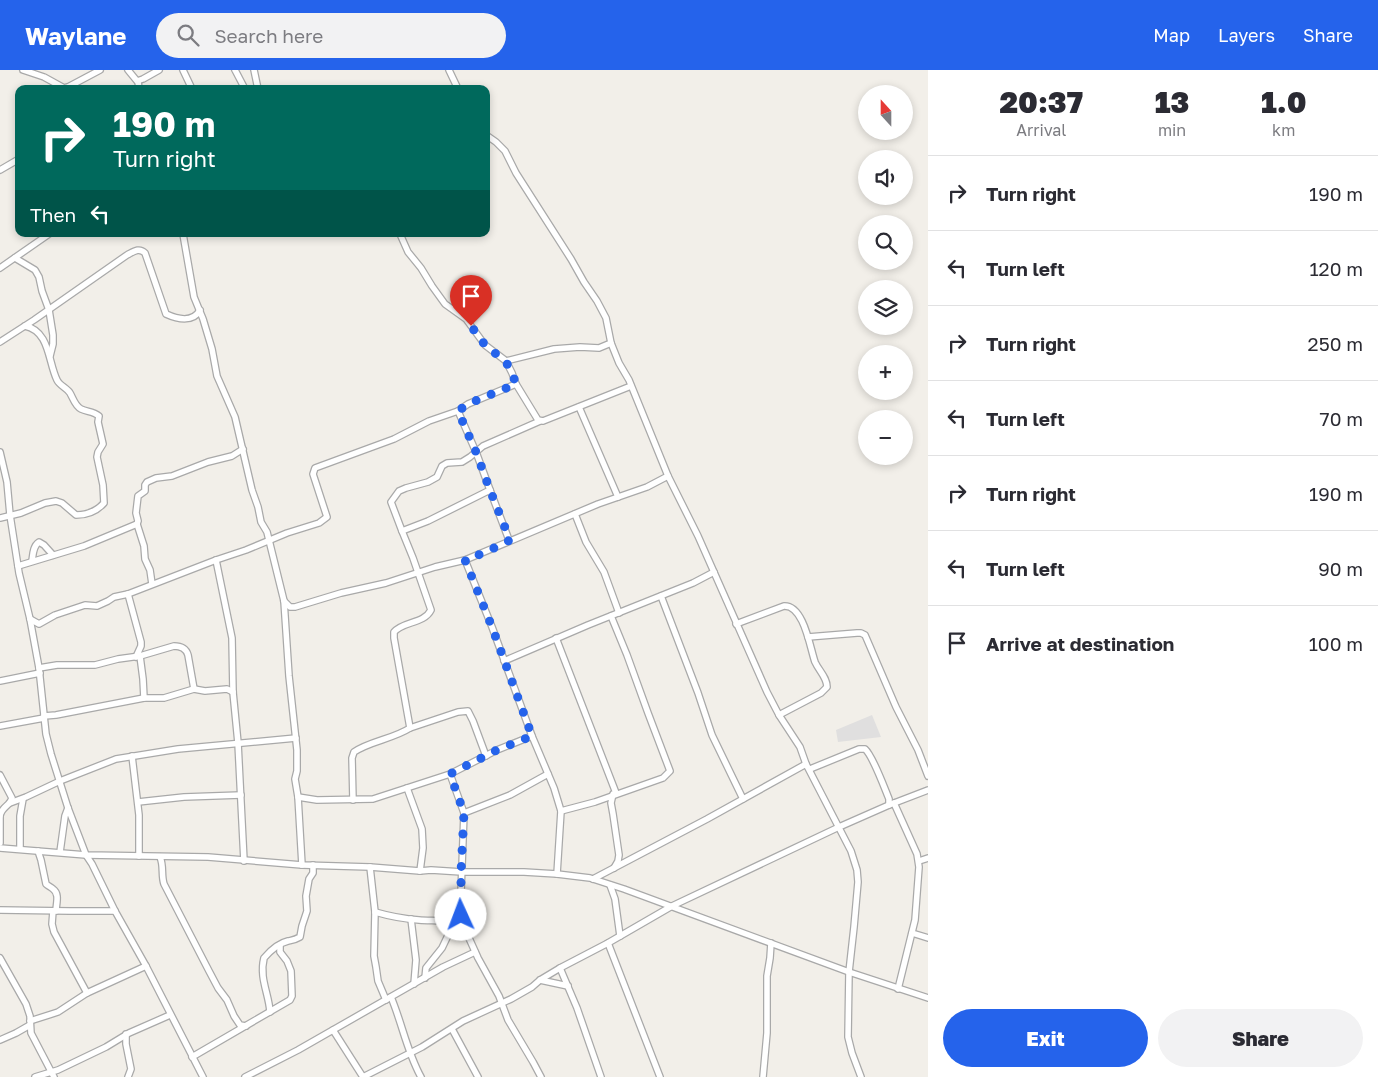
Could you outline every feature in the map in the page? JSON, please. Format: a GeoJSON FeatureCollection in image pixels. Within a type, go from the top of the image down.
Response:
{"type":"FeatureCollection","features":[{"type":"Feature","properties":{"kind":"street"},"geometry":{"type":"LineString","coordinates":[[23,70],[44,77],[59,85]]}},
{"type":"Feature","properties":{"kind":"street"},"geometry":{"type":"LineString","coordinates":[[73,85],[100,70]]}},
{"type":"Feature","properties":{"kind":"street"},"geometry":{"type":"LineString","coordinates":[[128,70],[138,85],[159,70]]}},
{"type":"Feature","properties":{"kind":"street"},"geometry":{"type":"LineString","coordinates":[[183,70],[190,85]]}},
{"type":"Feature","properties":{"kind":"street"},"geometry":{"type":"LineString","coordinates":[[235,70],[243,85]]}},
{"type":"Feature","properties":{"kind":"street"},"geometry":{"type":"LineString","coordinates":[[254,70],[257,85]]}},
{"type":"Feature","properties":{"kind":"street"},"geometry":{"type":"LineString","coordinates":[[449,70],[456,85]]}},
{"type":"Feature","properties":{"kind":"street"},"geometry":{"type":"LineString","coordinates":[[490,138],[505,152],[516,173],[606,318],[611,343],[668,476],[698,536],[767,692],[800,748],[851,851],[858,875],[849,972],[848,1037],[861,1077]]}},
{"type":"Feature","properties":{"kind":"street"},"geometry":{"type":"LineString","coordinates":[[0,170],[15,161]]}},
{"type":"Feature","properties":{"kind":"street"},"geometry":{"type":"LineString","coordinates":[[0,268],[45,237]]}},
{"type":"Feature","properties":{"kind":"street"},"geometry":{"type":"LineString","coordinates":[[184,237],[193,290],[212,349],[218,376],[235,417],[252,490],[261,522],[267,532],[284,602],[289,676],[296,738],[297,771],[295,779],[298,797],[302,865]]}},
{"type":"Feature","properties":{"kind":"street"},"geometry":{"type":"LineString","coordinates":[[401,237],[408,252],[445,304],[466,319],[485,345],[506,362],[516,384],[536,418],[540,421]]}},
{"type":"Feature","properties":{"kind":"street"},"geometry":{"type":"LineString","coordinates":[[0,342],[137,250],[145,253],[166,314],[182,319],[190,319],[196,316],[200,310]]}},
{"type":"Feature","properties":{"kind":"street"},"geometry":{"type":"LineString","coordinates":[[15,258],[38,273],[49,310],[54,340],[50,356]]}},
{"type":"Feature","properties":{"kind":"street"},"geometry":{"type":"LineString","coordinates":[[0,518],[56,501],[62,503],[73,513],[80,515],[92,512],[104,503],[103,485],[97,457],[103,444],[98,422],[99,416],[94,412],[79,408],[68,391],[59,384],[42,339],[36,330],[25,326]]}},
{"type":"Feature","properties":{"kind":"street"},"geometry":{"type":"LineString","coordinates":[[506,362],[554,349],[600,348],[611,343]]}},
{"type":"Feature","properties":{"kind":"street"},"geometry":{"type":"LineString","coordinates":[[30,620],[39,624],[55,615],[85,605],[96,606],[114,597],[128,594],[319,522],[326,518],[327,515],[313,474],[315,468],[394,439],[429,421],[458,411],[468,404],[516,384]]}},
{"type":"Feature","properties":{"kind":"street"},"geometry":{"type":"LineString","coordinates":[[410,728],[393,634],[397,628],[424,618],[430,612],[430,608],[391,502],[399,491],[435,479],[442,466],[447,463],[462,462],[483,446],[540,421],[631,386]]}},
{"type":"Feature","properties":{"kind":"street"},"geometry":{"type":"LineString","coordinates":[[579,407],[618,497]]}},
{"type":"Feature","properties":{"kind":"street"},"geometry":{"type":"LineString","coordinates":[[458,411],[510,540]]}},
{"type":"Feature","properties":{"kind":"street"},"geometry":{"type":"LineString","coordinates":[[152,584],[150,570],[145,560],[144,546],[137,524],[136,513],[138,496],[146,491],[145,485],[147,482],[159,477],[172,476],[208,462],[232,456],[243,449]]}},
{"type":"Feature","properties":{"kind":"street"},"geometry":{"type":"LineString","coordinates":[[0,452],[7,482],[18,566],[39,670],[44,717],[51,754],[68,808],[86,855],[203,1077]]}},
{"type":"Feature","properties":{"kind":"street"},"geometry":{"type":"LineString","coordinates":[[284,602],[290,607],[295,607],[465,560],[668,476]]}},
{"type":"Feature","properties":{"kind":"street"},"geometry":{"type":"LineString","coordinates":[[402,531],[428,521],[490,490]]}},
{"type":"Feature","properties":{"kind":"street"},"geometry":{"type":"LineString","coordinates":[[575,514],[586,542],[604,572],[619,613]]}},
{"type":"Feature","properties":{"kind":"street"},"geometry":{"type":"LineString","coordinates":[[18,566],[91,544],[137,524]]}},
{"type":"Feature","properties":{"kind":"street"},"geometry":{"type":"LineString","coordinates":[[32,561],[34,548],[39,542],[53,555]]}},
{"type":"Feature","properties":{"kind":"street"},"geometry":{"type":"LineString","coordinates":[[216,560],[232,638],[233,692],[238,743],[244,860]]}},
{"type":"Feature","properties":{"kind":"street"},"geometry":{"type":"LineString","coordinates":[[465,560],[561,811],[557,874]]}},
{"type":"Feature","properties":{"kind":"street"},"geometry":{"type":"LineString","coordinates":[[504,660],[693,583],[714,572]]}},
{"type":"Feature","properties":{"kind":"street"},"geometry":{"type":"LineString","coordinates":[[128,594],[140,634],[141,646],[147,654]]}},
{"type":"Feature","properties":{"kind":"street"},"geometry":{"type":"LineString","coordinates":[[661,596],[712,734],[743,799]]}},
{"type":"Feature","properties":{"kind":"street"},"geometry":{"type":"LineString","coordinates":[[736,624],[788,606],[794,608],[798,613],[815,661],[827,683],[827,687],[821,693],[779,715]]}},
{"type":"Feature","properties":{"kind":"street"},"geometry":{"type":"LineString","coordinates":[[561,811],[594,802],[663,778],[670,771],[628,655],[611,616]]}},
{"type":"Feature","properties":{"kind":"street"},"geometry":{"type":"LineString","coordinates":[[808,637],[857,633],[865,635],[928,776]]}},
{"type":"Feature","properties":{"kind":"street"},"geometry":{"type":"LineString","coordinates":[[556,638],[610,775],[614,794],[611,803],[619,855],[618,861],[612,869]]}},
{"type":"Feature","properties":{"kind":"street"},"geometry":{"type":"LineString","coordinates":[[141,646],[138,656],[142,671],[144,698]]}},
{"type":"Feature","properties":{"kind":"street"},"geometry":{"type":"LineString","coordinates":[[0,681],[57,665],[95,665],[178,646],[187,651],[194,689]]}},
{"type":"Feature","properties":{"kind":"street"},"geometry":{"type":"LineString","coordinates":[[0,726],[144,698],[164,698],[194,689],[205,691],[227,689],[233,692]]}},
{"type":"Feature","properties":{"kind":"street"},"geometry":{"type":"LineString","coordinates":[[354,800],[352,758],[354,752],[410,728],[458,712],[468,711],[486,756]]}},
{"type":"Feature","properties":{"kind":"street"},"geometry":{"type":"LineString","coordinates":[[298,797],[317,800],[372,799],[450,774],[497,750],[532,736]]}},
{"type":"Feature","properties":{"kind":"street"},"geometry":{"type":"LineString","coordinates":[[0,843],[0,817],[2,809],[10,803],[116,759],[178,748],[296,738]]}},
{"type":"Feature","properties":{"kind":"street"},"geometry":{"type":"LineString","coordinates":[[593,879],[808,766],[824,764],[865,748],[872,759],[888,799],[912,842],[919,861],[915,920],[898,989]]}},
{"type":"Feature","properties":{"kind":"street"},"geometry":{"type":"LineString","coordinates":[[132,756],[138,802],[139,856]]}},
{"type":"Feature","properties":{"kind":"street"},"geometry":{"type":"LineString","coordinates":[[450,774],[464,813],[461,872],[463,924],[475,952],[498,993],[508,1020],[541,1077]]}},
{"type":"Feature","properties":{"kind":"street"},"geometry":{"type":"LineString","coordinates":[[464,813],[510,794],[548,774]]}},
{"type":"Feature","properties":{"kind":"street"},"geometry":{"type":"LineString","coordinates":[[0,776],[11,796],[12,800],[10,803]]}},
{"type":"Feature","properties":{"kind":"street"},"geometry":{"type":"LineString","coordinates":[[407,788],[422,829],[423,848],[420,871]]}},
{"type":"Feature","properties":{"kind":"street"},"geometry":{"type":"LineString","coordinates":[[333,1030],[363,1077],[410,1054],[463,1021],[501,1004],[532,987],[560,968],[672,906],[839,827],[928,790]]}},
{"type":"Feature","properties":{"kind":"street"},"geometry":{"type":"LineString","coordinates":[[138,802],[241,795]]}},
{"type":"Feature","properties":{"kind":"street"},"geometry":{"type":"LineString","coordinates":[[20,849],[20,816],[23,799]]}},
{"type":"Feature","properties":{"kind":"street"},"geometry":{"type":"LineString","coordinates":[[60,852],[65,816],[68,808]]}},
{"type":"Feature","properties":{"kind":"street"},"geometry":{"type":"LineString","coordinates":[[0,848],[86,855],[208,857],[302,865],[420,871],[524,872],[593,879],[672,906],[849,972],[928,998]]}},
{"type":"Feature","properties":{"kind":"street"},"geometry":{"type":"LineString","coordinates":[[38,851],[46,884],[56,890],[57,893],[52,924],[54,932],[88,993]]}},
{"type":"Feature","properties":{"kind":"street"},"geometry":{"type":"LineString","coordinates":[[160,857],[164,884],[193,941],[218,988],[227,1000],[234,1016],[240,1024],[246,1026]]}},
{"type":"Feature","properties":{"kind":"street"},"geometry":{"type":"LineString","coordinates":[[919,861],[928,858]]}},
{"type":"Feature","properties":{"kind":"street"},"geometry":{"type":"LineString","coordinates":[[270,1012],[263,982],[263,962],[265,956],[280,945],[294,941],[301,936],[307,911],[306,896],[309,879],[313,872],[313,865]]}},
{"type":"Feature","properties":{"kind":"street"},"geometry":{"type":"LineString","coordinates":[[370,867],[375,912],[374,956],[378,981],[396,1010],[410,1054],[421,1077]]}},
{"type":"Feature","properties":{"kind":"street"},"geometry":{"type":"LineString","coordinates":[[610,885],[615,898],[620,936]]}},
{"type":"Feature","properties":{"kind":"street"},"geometry":{"type":"LineString","coordinates":[[425,978],[426,968],[442,948],[455,916],[461,908]]}},
{"type":"Feature","properties":{"kind":"street"},"geometry":{"type":"LineString","coordinates":[[0,910],[115,910]]}},
{"type":"Feature","properties":{"kind":"street"},"geometry":{"type":"LineString","coordinates":[[375,912],[411,919],[463,924]]}},
{"type":"Feature","properties":{"kind":"street"},"geometry":{"type":"LineString","coordinates":[[411,919],[416,960],[414,984]]}},
{"type":"Feature","properties":{"kind":"street"},"geometry":{"type":"LineString","coordinates":[[912,933],[928,938]]}},
{"type":"Feature","properties":{"kind":"street"},"geometry":{"type":"LineString","coordinates":[[608,943],[660,1077]]}},
{"type":"Feature","properties":{"kind":"street"},"geometry":{"type":"LineString","coordinates":[[763,1077],[767,1033],[767,976],[771,943]]}},
{"type":"Feature","properties":{"kind":"street"},"geometry":{"type":"LineString","coordinates":[[192,1057],[289,1002],[292,997],[290,967],[280,952],[280,945]]}},
{"type":"Feature","properties":{"kind":"street"},"geometry":{"type":"LineString","coordinates":[[244,1077],[333,1030],[443,967],[475,952]]}},
{"type":"Feature","properties":{"kind":"street"},"geometry":{"type":"LineString","coordinates":[[0,958],[26,1004],[32,1033],[53,1074]]}},
{"type":"Feature","properties":{"kind":"street"},"geometry":{"type":"LineString","coordinates":[[0,1040],[22,1030],[30,1023],[58,1012],[88,993],[146,966]]}},
{"type":"Feature","properties":{"kind":"street"},"geometry":{"type":"LineString","coordinates":[[560,968],[577,1008],[601,1077]]}},
{"type":"Feature","properties":{"kind":"street"},"geometry":{"type":"LineString","coordinates":[[540,980],[568,986]]}},
{"type":"Feature","properties":{"kind":"street"},"geometry":{"type":"LineString","coordinates":[[35,1077],[53,1074],[126,1034],[170,1015]]}},
{"type":"Feature","properties":{"kind":"street"},"geometry":{"type":"LineString","coordinates":[[452,1029],[478,1077]]}},
{"type":"Feature","properties":{"kind":"street"},"geometry":{"type":"LineString","coordinates":[[22,1030],[32,1033]]}},
{"type":"Feature","properties":{"kind":"street"},"geometry":{"type":"LineString","coordinates":[[126,1034],[126,1049],[132,1070],[128,1077]]}},
{"type":"Feature","properties":{"kind":"shaded area"},"geometry":{"type":"Polygon","coordinates":[[[872,715],[881,737],[838,742],[836,730],[872,715]]]}},
{"type":"Feature","properties":{"kind":"route"},"geometry":{"type":"LineString","coordinates":[[461,915],[460,892],[464,813],[450,774],[497,750],[532,736],[465,560],[510,540],[458,411],[468,404],[516,384],[506,362],[485,345],[471,326]]}}]}
